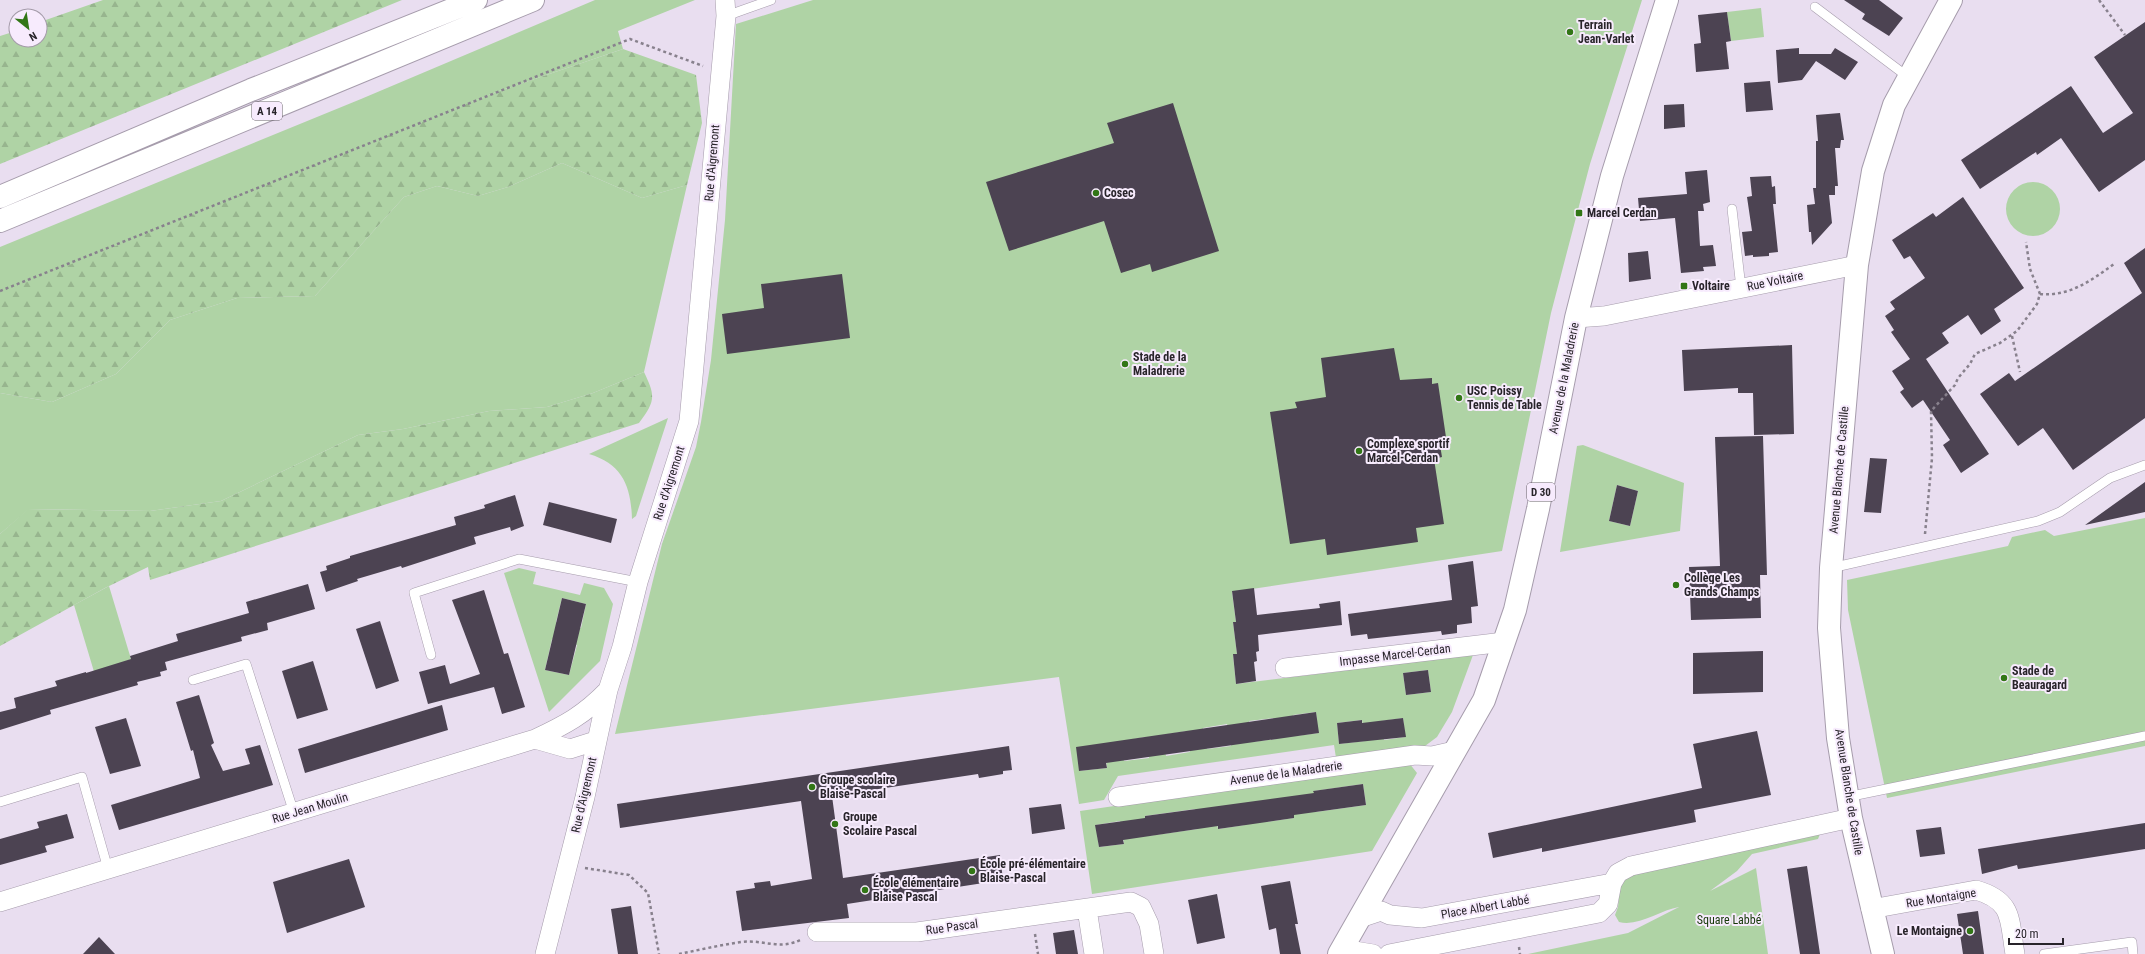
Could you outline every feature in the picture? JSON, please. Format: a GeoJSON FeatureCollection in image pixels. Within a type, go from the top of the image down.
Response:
{"type":"FeatureCollection","features":[{"type":"Feature","properties":{"kind":"main road","name":"A 14"},"geometry":{"type":"LineString","coordinates":[[0,197],[251,90],[476,0]]}},
{"type":"Feature","properties":{"kind":"main road","name":"A 14"},"geometry":{"type":"LineString","coordinates":[[0,221],[533,0]]}},
{"type":"Feature","properties":{"kind":"main road","name":"Avenue de la Maladrerie"},"geometry":{"type":"LineString","coordinates":[[1340,952],[1484,700],[1515,610],[1534,527],[1576,318],[1618,153],[1667,0]]}},
{"type":"Feature","properties":{"kind":"main road","name":"Avenue Blanche de Castille"},"geometry":{"type":"LineString","coordinates":[[1883,954],[1871,909],[1849,808],[1838,738],[1829,628],[1831,568],[1857,265],[1873,171],[1894,105],[1908,76],[1951,0]]}},
{"type":"Feature","properties":{"kind":"street","name":"Rue d'Aigremont"},"geometry":{"type":"LineString","coordinates":[[545,954],[587,784],[594,745],[608,690],[622,647],[638,582],[689,421],[726,8]]}},
{"type":"Feature","properties":{"kind":"street","name":"Rue Voltaire"},"geometry":{"type":"LineString","coordinates":[[1576,318],[1604,316],[1857,265]]}},
{"type":"Feature","properties":{"kind":"street","name":"Impasse Marcel-Cerdan"},"geometry":{"type":"LineString","coordinates":[[1285,668],[1504,642]]}},
{"type":"Feature","properties":{"kind":"street","name":"Rue Jean Moulin"},"geometry":{"type":"LineString","coordinates":[[0,902],[535,740],[569,723],[591,708],[608,690]]}},
{"type":"Feature","properties":{"kind":"street"},"geometry":{"type":"LineString","coordinates":[[569,723],[594,745]]}},
{"type":"Feature","properties":{"kind":"street"},"geometry":{"type":"LineString","coordinates":[[535,740],[570,749],[594,745]]}},
{"type":"Feature","properties":{"kind":"street"},"geometry":{"type":"LineString","coordinates":[[570,749],[587,784]]}},
{"type":"Feature","properties":{"kind":"street","name":"Avenue de la Maladrerie"},"geometry":{"type":"LineString","coordinates":[[1118,797],[1415,755],[1432,756],[1454,751]]}},
{"type":"Feature","properties":{"kind":"street"},"geometry":{"type":"LineString","coordinates":[[1389,954],[1599,913],[1608,904],[1612,883],[1618,873],[1632,866],[1849,808]]}},
{"type":"Feature","properties":{"kind":"street","name":"Place Albert Labbé"},"geometry":{"type":"LineString","coordinates":[[1360,918],[1381,911],[1390,915],[1422,918],[1612,883]]}},
{"type":"Feature","properties":{"kind":"street","name":"Rue Montaigne"},"geometry":{"type":"LineString","coordinates":[[1871,909],[1976,890],[1992,895],[2002,902],[2008,914],[2015,954]]}},
{"type":"Feature","properties":{"kind":"street","name":"Rue Pascal"},"geometry":{"type":"LineString","coordinates":[[817,932],[917,932],[1131,902],[1140,907],[1149,924],[1154,954]]}},
{"type":"Feature","properties":{"kind":"street"},"geometry":{"type":"LineString","coordinates":[[1087,909],[1094,954]]}},
{"type":"Feature","properties":{"kind":"street"},"geometry":{"type":"LineString","coordinates":[[1340,952],[1373,954]]}},
{"type":"Feature","properties":{"kind":"lane"},"geometry":{"type":"LineString","coordinates":[[726,8],[771,0]]}},
{"type":"Feature","properties":{"kind":"lane"},"geometry":{"type":"LineString","coordinates":[[1815,7],[1908,76]]}},
{"type":"Feature","properties":{"kind":"lane"},"geometry":{"type":"LineString","coordinates":[[1732,209],[1741,288]]}},
{"type":"Feature","properties":{"kind":"lane"},"geometry":{"type":"LineString","coordinates":[[1831,568],[2038,521],[2060,512],[2110,478],[2145,465]]}},
{"type":"Feature","properties":{"kind":"lane"},"geometry":{"type":"LineString","coordinates":[[431,656],[414,593],[520,559],[638,582]]}},
{"type":"Feature","properties":{"kind":"lane"},"geometry":{"type":"LineString","coordinates":[[193,680],[246,664],[294,813]]}},
{"type":"Feature","properties":{"kind":"lane"},"geometry":{"type":"LineString","coordinates":[[1849,808],[2145,736]]}},
{"type":"Feature","properties":{"kind":"lane"},"geometry":{"type":"LineString","coordinates":[[0,802],[82,777],[108,869]]}},
{"type":"Feature","properties":{"kind":"lane"},"geometry":{"type":"LineString","coordinates":[[2044,954],[2132,942],[2133,954]]}},
{"type":"Feature","properties":{"kind":"path"},"geometry":{"type":"LineString","coordinates":[[2098,0],[2125,35]]}},
{"type":"Feature","properties":{"kind":"path"},"geometry":{"type":"LineString","coordinates":[[0,291],[630,39],[721,72]]}},
{"type":"Feature","properties":{"kind":"path"},"geometry":{"type":"LineString","coordinates":[[1924,546],[1932,458],[1931,411],[1955,385],[1958,378],[1970,364],[1975,354],[2012,336],[2037,304],[2040,294],[2030,269],[2026,242]]}},
{"type":"Feature","properties":{"kind":"path"},"geometry":{"type":"LineString","coordinates":[[2040,294],[2055,295],[2067,292],[2094,278],[2114,264]]}},
{"type":"Feature","properties":{"kind":"path"},"geometry":{"type":"LineString","coordinates":[[2012,336],[2020,372]]}},
{"type":"Feature","properties":{"kind":"path"},"geometry":{"type":"LineString","coordinates":[[567,866],[604,870],[629,875],[648,893],[659,954]]}},
{"type":"Feature","properties":{"kind":"path"},"geometry":{"type":"LineString","coordinates":[[679,954],[742,942],[778,946],[794,943],[817,932]]}},
{"type":"Feature","properties":{"kind":"green space"},"geometry":{"type":"Polygon","coordinates":[[[103,0],[402,0],[0,164],[0,36],[8,34],[8,48],[48,48],[48,19],[103,0]]]}},
{"type":"Feature","properties":{"kind":"green space"},"geometry":{"type":"Polygon","coordinates":[[[595,0],[695,0],[618,31],[623,49],[496,92],[0,296],[0,247],[361,99],[595,0]]]}},
{"type":"Feature","properties":{"kind":"green space","name":"Stade de la Maladrerie"},"geometry":{"type":"Polygon","coordinates":[[[813,0],[1642,0],[1590,164],[1551,313],[1502,551],[1232,592],[1236,622],[1233,622],[1237,654],[1233,655],[1236,684],[1473,655],[1452,712],[1437,737],[1425,746],[1336,758],[1334,745],[1118,776],[1104,800],[1079,804],[1059,677],[615,734],[662,544],[696,447],[701,422],[711,360],[725,220],[736,24],[813,0]],[[1428,670],[1403,673],[1406,695],[1431,692],[1428,670]],[[1316,712],[1293,715],[1296,736],[1318,733],[1316,712]],[[1273,718],[1249,721],[1252,742],[1276,739],[1273,718]],[[1403,718],[1382,721],[1384,740],[1405,737],[1403,718]],[[1362,720],[1337,723],[1339,744],[1365,741],[1362,720]],[[1227,724],[1203,728],[1207,749],[1231,746],[1227,724]],[[1187,731],[1163,735],[1166,756],[1190,752],[1187,731]],[[1146,737],[1122,741],[1124,761],[1149,758],[1146,737]],[[1104,744],[1079,771],[1107,768],[1104,744]]]}},
{"type":"Feature","properties":{"kind":"green space"},"geometry":{"type":"Polygon","coordinates":[[[1761,8],[1764,37],[1731,41],[1727,12],[1761,8]]]}},
{"type":"Feature","properties":{"kind":"green space"},"geometry":{"type":"Polygon","coordinates":[[[623,49],[696,75],[702,123],[687,185],[642,198],[562,163],[508,187],[478,196],[437,186],[404,197],[315,296],[237,298],[170,320],[116,374],[52,402],[0,393],[0,293],[496,92],[623,49]]]}},
{"type":"Feature","properties":{"kind":"green space"},"geometry":{"type":"Polygon","coordinates":[[[562,163],[642,198],[687,185],[644,372],[593,393],[547,407],[489,411],[403,429],[358,435],[221,501],[150,511],[29,509],[0,534],[0,393],[52,402],[116,374],[170,320],[237,298],[315,296],[404,197],[437,186],[478,196],[508,187],[562,163]]]}},
{"type":"Feature","properties":{"kind":"green space"},"geometry":{"type":"Polygon","coordinates":[[[2033,182],[2043,184],[2052,190],[2058,199],[2060,209],[2058,219],[2052,228],[2043,234],[2033,236],[2023,234],[2014,228],[2008,219],[2006,209],[2008,199],[2014,190],[2023,184],[2033,182]]]}},
{"type":"Feature","properties":{"kind":"green space"},"geometry":{"type":"Polygon","coordinates":[[[644,372],[651,387],[652,399],[651,404],[639,423],[150,580],[148,567],[105,588],[0,646],[0,534],[28,509],[150,511],[221,501],[358,435],[403,429],[489,411],[547,407],[593,393],[644,372]]]}},
{"type":"Feature","properties":{"kind":"green space"},"geometry":{"type":"Polygon","coordinates":[[[668,418],[636,516],[632,519],[630,497],[623,478],[610,464],[601,458],[589,454],[668,418]]]}},
{"type":"Feature","properties":{"kind":"green space"},"geometry":{"type":"Polygon","coordinates":[[[1583,445],[1684,483],[1680,531],[1560,552],[1577,446],[1583,445]],[[1617,485],[1609,521],[1630,526],[1638,491],[1617,485]]]}},
{"type":"Feature","properties":{"kind":"green space","name":"Stade de Beauragard"},"geometry":{"type":"Polygon","coordinates":[[[2145,518],[2145,746],[1887,798],[1848,610],[1847,580],[2008,546],[2012,537],[2045,530],[2054,536],[2145,518]]]}},
{"type":"Feature","properties":{"kind":"green space"},"geometry":{"type":"Polygon","coordinates":[[[519,568],[536,572],[533,584],[580,595],[584,583],[604,588],[613,604],[600,661],[549,712],[504,573],[519,568]],[[562,598],[556,622],[559,623],[555,639],[552,639],[545,670],[569,675],[577,645],[572,643],[576,627],[581,628],[586,604],[562,598]]]}},
{"type":"Feature","properties":{"kind":"green space"},"geometry":{"type":"Polygon","coordinates":[[[109,586],[131,659],[95,675],[74,605],[109,586]]]}},
{"type":"Feature","properties":{"kind":"green space"},"geometry":{"type":"Polygon","coordinates":[[[1409,763],[1417,773],[1372,851],[1092,894],[1080,811],[1409,763]],[[1363,784],[1314,791],[1316,812],[1366,805],[1363,784]],[[1291,797],[1267,822],[1294,818],[1291,797]],[[1242,804],[1215,808],[1218,829],[1245,825],[1242,804]],[[1195,809],[1145,816],[1148,836],[1198,829],[1195,809]],[[1120,821],[1096,825],[1099,847],[1124,844],[1120,821]]]}},
{"type":"Feature","properties":{"kind":"green space","name":"Square Labbé"},"geometry":{"type":"Polygon","coordinates":[[[1820,834],[1818,839],[1752,854],[1737,871],[1710,891],[1756,868],[1768,954],[1528,954],[1628,933],[1679,907],[1634,922],[1619,922],[1615,915],[1618,907],[1620,883],[1634,873],[1820,834]]]}},
{"type":"Feature","properties":{"kind":"building"},"geometry":{"type":"Polygon","coordinates":[[[1844,0],[1879,0],[1903,18],[1889,36],[1862,19],[1865,14],[1844,0]]]}},
{"type":"Feature","properties":{"kind":"building"},"geometry":{"type":"Polygon","coordinates":[[[1727,12],[1731,41],[1726,42],[1729,69],[1696,72],[1694,44],[1701,43],[1698,15],[1727,12]]]}},
{"type":"Feature","properties":{"kind":"building"},"geometry":{"type":"Polygon","coordinates":[[[2145,22],[2145,160],[2099,192],[2061,138],[2037,155],[2036,152],[1980,189],[1961,160],[2071,86],[2103,133],[2133,113],[2094,57],[2145,22]]]}},
{"type":"Feature","properties":{"kind":"building"},"geometry":{"type":"Polygon","coordinates":[[[1799,48],[1799,54],[1831,54],[1835,48],[1858,62],[1845,80],[1816,61],[1802,80],[1778,83],[1776,50],[1799,48]]]}},
{"type":"Feature","properties":{"kind":"building"},"geometry":{"type":"Polygon","coordinates":[[[1770,81],[1773,110],[1746,112],[1744,83],[1770,81]]]}},
{"type":"Feature","properties":{"kind":"building","name":"Cosec"},"geometry":{"type":"Polygon","coordinates":[[[1173,103],[1219,251],[1152,272],[1150,264],[1121,273],[1104,221],[1009,251],[986,182],[1114,143],[1107,123],[1173,103]]]}},
{"type":"Feature","properties":{"kind":"building"},"geometry":{"type":"Polygon","coordinates":[[[1684,104],[1685,127],[1664,129],[1664,105],[1684,104]]]}},
{"type":"Feature","properties":{"kind":"building"},"geometry":{"type":"Polygon","coordinates":[[[1840,113],[1844,140],[1841,140],[1840,148],[1835,148],[1838,186],[1835,186],[1835,195],[1829,195],[1832,223],[1812,245],[1811,232],[1809,232],[1807,205],[1815,204],[1813,188],[1816,188],[1816,141],[1818,141],[1816,115],[1840,113]]]}},
{"type":"Feature","properties":{"kind":"building"},"geometry":{"type":"Polygon","coordinates":[[[1707,170],[1710,202],[1703,204],[1704,211],[1698,211],[1700,246],[1713,245],[1716,266],[1703,267],[1704,271],[1681,273],[1675,218],[1640,221],[1638,198],[1687,194],[1685,172],[1707,170]]]}},
{"type":"Feature","properties":{"kind":"building"},"geometry":{"type":"Polygon","coordinates":[[[1771,176],[1772,187],[1775,186],[1776,204],[1773,204],[1778,252],[1769,253],[1769,256],[1745,256],[1742,232],[1752,231],[1747,197],[1752,196],[1750,177],[1771,176]]]}},
{"type":"Feature","properties":{"kind":"building"},"geometry":{"type":"Polygon","coordinates":[[[1963,197],[2024,288],[1994,309],[2001,321],[1981,335],[1968,315],[1942,333],[1949,343],[1926,359],[1989,454],[1961,473],[1943,445],[1950,440],[1923,400],[1912,408],[1900,392],[1904,389],[1892,371],[1910,359],[1891,332],[1894,330],[1885,316],[1895,309],[1890,302],[1925,278],[1910,256],[1904,259],[1892,240],[1933,213],[1936,217],[1963,197]]]}},
{"type":"Feature","properties":{"kind":"building"},"geometry":{"type":"Polygon","coordinates":[[[2145,248],[2145,418],[2073,470],[2043,428],[2018,446],[1980,394],[2009,373],[2015,381],[2142,293],[2124,263],[2145,248]]]}},
{"type":"Feature","properties":{"kind":"building"},"geometry":{"type":"Polygon","coordinates":[[[1648,251],[1651,279],[1629,282],[1628,253],[1648,251]]]}},
{"type":"Feature","properties":{"kind":"building"},"geometry":{"type":"Polygon","coordinates":[[[842,274],[850,338],[727,354],[722,314],[764,308],[761,284],[842,274]]]}},
{"type":"Feature","properties":{"kind":"building"},"geometry":{"type":"Polygon","coordinates":[[[1792,345],[1794,434],[1754,435],[1753,393],[1738,393],[1738,388],[1684,391],[1682,350],[1792,345]]]}},
{"type":"Feature","properties":{"kind":"building","name":"Complexe sportif Marcel-Cerdan"},"geometry":{"type":"Polygon","coordinates":[[[1394,348],[1400,380],[1432,378],[1432,384],[1438,383],[1447,444],[1440,445],[1442,457],[1434,459],[1444,524],[1416,528],[1418,542],[1327,555],[1325,539],[1290,544],[1270,412],[1297,408],[1295,402],[1326,397],[1321,358],[1394,348]]]}},
{"type":"Feature","properties":{"kind":"building"},"geometry":{"type":"Polygon","coordinates":[[[1763,436],[1767,575],[1760,575],[1761,618],[1691,620],[1689,567],[1720,566],[1715,437],[1763,436]]]}},
{"type":"Feature","properties":{"kind":"building"},"geometry":{"type":"Polygon","coordinates":[[[1870,458],[1887,459],[1881,513],[1864,512],[1870,458]]]}},
{"type":"Feature","properties":{"kind":"building"},"geometry":{"type":"Polygon","coordinates":[[[2145,482],[2145,512],[2085,525],[2145,482]]]}},
{"type":"Feature","properties":{"kind":"building"},"geometry":{"type":"Polygon","coordinates":[[[1617,485],[1638,491],[1630,526],[1609,521],[1617,485]]]}},
{"type":"Feature","properties":{"kind":"building"},"geometry":{"type":"Polygon","coordinates":[[[515,495],[524,526],[511,531],[510,527],[474,537],[476,544],[402,568],[401,566],[357,579],[358,581],[326,592],[320,572],[327,570],[326,566],[350,558],[350,556],[456,525],[454,517],[485,508],[484,505],[515,495]]]}},
{"type":"Feature","properties":{"kind":"building"},"geometry":{"type":"Polygon","coordinates":[[[549,502],[617,519],[611,543],[543,525],[549,502]]]}},
{"type":"Feature","properties":{"kind":"building"},"geometry":{"type":"Polygon","coordinates":[[[1473,561],[1478,606],[1471,607],[1472,623],[1457,625],[1457,633],[1442,635],[1441,631],[1368,639],[1367,634],[1351,636],[1348,614],[1452,600],[1448,565],[1473,561]]]}},
{"type":"Feature","properties":{"kind":"building"},"geometry":{"type":"Polygon","coordinates":[[[308,584],[315,609],[267,623],[268,630],[241,637],[242,641],[165,662],[167,670],[160,672],[161,676],[137,682],[138,685],[50,710],[51,714],[0,730],[0,712],[16,708],[14,698],[57,686],[55,681],[131,659],[130,656],[178,641],[176,634],[249,613],[246,602],[308,584]]]}},
{"type":"Feature","properties":{"kind":"building"},"geometry":{"type":"Polygon","coordinates":[[[1254,588],[1257,615],[1320,608],[1319,604],[1340,601],[1342,625],[1258,635],[1259,651],[1256,652],[1257,661],[1254,662],[1256,681],[1236,684],[1233,654],[1237,654],[1233,622],[1236,622],[1232,591],[1254,588]]]}},
{"type":"Feature","properties":{"kind":"building"},"geometry":{"type":"Polygon","coordinates":[[[484,590],[504,654],[508,653],[525,707],[502,714],[494,687],[428,704],[419,672],[445,665],[450,684],[480,674],[452,600],[484,590]]]}},
{"type":"Feature","properties":{"kind":"building"},"geometry":{"type":"Polygon","coordinates":[[[562,598],[586,604],[569,675],[545,670],[562,598]]]}},
{"type":"Feature","properties":{"kind":"building"},"geometry":{"type":"Polygon","coordinates":[[[380,621],[399,681],[376,689],[356,629],[380,621]]]}},
{"type":"Feature","properties":{"kind":"building"},"geometry":{"type":"Polygon","coordinates":[[[1763,651],[1763,692],[1693,694],[1693,653],[1763,651]]]}},
{"type":"Feature","properties":{"kind":"building"},"geometry":{"type":"Polygon","coordinates":[[[313,661],[328,710],[297,719],[282,671],[313,661]]]}},
{"type":"Feature","properties":{"kind":"building"},"geometry":{"type":"Polygon","coordinates":[[[1428,670],[1431,692],[1406,695],[1403,673],[1428,670]]]}},
{"type":"Feature","properties":{"kind":"building"},"geometry":{"type":"Polygon","coordinates":[[[199,695],[214,743],[211,745],[223,771],[250,764],[245,749],[260,745],[273,785],[119,830],[111,805],[200,778],[193,750],[191,751],[176,702],[199,695]]]}},
{"type":"Feature","properties":{"kind":"building"},"geometry":{"type":"Polygon","coordinates":[[[442,705],[448,730],[305,773],[298,749],[442,705]]]}},
{"type":"Feature","properties":{"kind":"building"},"geometry":{"type":"Polygon","coordinates":[[[1316,712],[1319,733],[1106,763],[1107,768],[1079,771],[1076,747],[1316,712]]]}},
{"type":"Feature","properties":{"kind":"building"},"geometry":{"type":"Polygon","coordinates":[[[126,718],[141,766],[110,774],[95,727],[126,718]]]}},
{"type":"Feature","properties":{"kind":"building"},"geometry":{"type":"Polygon","coordinates":[[[1403,718],[1406,737],[1339,744],[1337,723],[1362,720],[1362,723],[1403,718]]]}},
{"type":"Feature","properties":{"kind":"building"},"geometry":{"type":"Polygon","coordinates":[[[1757,731],[1771,795],[1694,810],[1696,822],[1542,852],[1542,848],[1493,858],[1488,833],[1702,788],[1693,744],[1757,731]]]}},
{"type":"Feature","properties":{"kind":"building"},"geometry":{"type":"Polygon","coordinates":[[[1009,746],[1012,770],[1003,771],[1003,774],[979,778],[978,774],[832,796],[843,878],[1000,855],[1003,880],[847,904],[849,918],[742,931],[736,891],[755,888],[754,883],[770,881],[771,886],[812,879],[801,801],[620,828],[617,804],[1009,746]]]}},
{"type":"Feature","properties":{"kind":"building"},"geometry":{"type":"Polygon","coordinates":[[[1363,784],[1366,805],[1294,815],[1294,818],[1246,825],[1218,829],[1218,826],[1123,840],[1124,844],[1099,847],[1095,825],[1145,818],[1145,816],[1314,793],[1313,791],[1363,784]]]}},
{"type":"Feature","properties":{"kind":"building"},"geometry":{"type":"Polygon","coordinates":[[[1061,804],[1065,829],[1032,834],[1029,808],[1061,804]]]}},
{"type":"Feature","properties":{"kind":"building"},"geometry":{"type":"Polygon","coordinates":[[[67,814],[74,838],[45,846],[47,852],[0,865],[0,839],[39,828],[37,822],[67,814]]]}},
{"type":"Feature","properties":{"kind":"building"},"geometry":{"type":"Polygon","coordinates":[[[2145,823],[2145,849],[2018,869],[2017,865],[1982,874],[1978,849],[2145,823]]]}},
{"type":"Feature","properties":{"kind":"building"},"geometry":{"type":"Polygon","coordinates":[[[1941,827],[1945,854],[1920,857],[1916,830],[1941,827]]]}},
{"type":"Feature","properties":{"kind":"building"},"geometry":{"type":"Polygon","coordinates":[[[349,859],[365,907],[287,933],[273,882],[349,859]]]}},
{"type":"Feature","properties":{"kind":"building"},"geometry":{"type":"Polygon","coordinates":[[[1807,866],[1820,954],[1800,954],[1787,869],[1807,866]]]}},
{"type":"Feature","properties":{"kind":"building"},"geometry":{"type":"Polygon","coordinates":[[[1290,881],[1298,924],[1295,924],[1301,954],[1280,954],[1276,928],[1269,930],[1261,886],[1290,881]]]}},
{"type":"Feature","properties":{"kind":"building"},"geometry":{"type":"Polygon","coordinates":[[[1217,894],[1225,938],[1197,944],[1188,900],[1217,894]]]}},
{"type":"Feature","properties":{"kind":"building"},"geometry":{"type":"Polygon","coordinates":[[[631,906],[638,954],[618,954],[611,909],[631,906]]]}},
{"type":"Feature","properties":{"kind":"building","name":"Le Montaigne"},"geometry":{"type":"Polygon","coordinates":[[[1978,911],[1984,954],[1963,954],[1957,914],[1978,911]]]}},
{"type":"Feature","properties":{"kind":"building"},"geometry":{"type":"Polygon","coordinates":[[[1074,930],[1078,954],[1056,954],[1053,933],[1074,930]]]}},
{"type":"Feature","properties":{"kind":"building"},"geometry":{"type":"Polygon","coordinates":[[[99,937],[115,954],[83,954],[99,937]]]}},
{"type":"Feature","properties":{"kind":"place","name":"Terrain Jean-Varlet"},"geometry":{"type":"Point","coordinates":[1570,32]}},
{"type":"Feature","properties":{"kind":"place","name":"Cosec"},"geometry":{"type":"Point","coordinates":[1096,193]}},
{"type":"Feature","properties":{"kind":"place","name":"Marcel Cerdan"},"geometry":{"type":"Point","coordinates":[1579,213]}},
{"type":"Feature","properties":{"kind":"place","name":"Voltaire"},"geometry":{"type":"Point","coordinates":[1684,286]}},
{"type":"Feature","properties":{"kind":"place","name":"Stade de la Maladrerie"},"geometry":{"type":"Point","coordinates":[1125,364]}},
{"type":"Feature","properties":{"kind":"place","name":"USC Poissy Tennis de Table"},"geometry":{"type":"Point","coordinates":[1459,398]}},
{"type":"Feature","properties":{"kind":"place","name":"Complexe sportif Marcel-Cerdan"},"geometry":{"type":"Point","coordinates":[1359,451]}},
{"type":"Feature","properties":{"kind":"place","name":"Collège Les Grands Champs"},"geometry":{"type":"Point","coordinates":[1676,585]}},
{"type":"Feature","properties":{"kind":"place","name":"Stade de Beauragard"},"geometry":{"type":"Point","coordinates":[2004,678]}},
{"type":"Feature","properties":{"kind":"place","name":"Groupe scolaire Blaise-Pascal"},"geometry":{"type":"Point","coordinates":[812,787]}},
{"type":"Feature","properties":{"kind":"place","name":"Groupe Scolaire Pascal"},"geometry":{"type":"Point","coordinates":[835,824]}},
{"type":"Feature","properties":{"kind":"place","name":"École pré-élémentaire Blaise-Pascal"},"geometry":{"type":"Point","coordinates":[972,871]}},
{"type":"Feature","properties":{"kind":"place","name":"École élémentaire Blaise Pascal"},"geometry":{"type":"Point","coordinates":[865,890]}},
{"type":"Feature","properties":{"kind":"place","name":"Le Montaigne"},"geometry":{"type":"Point","coordinates":[1970,931]}}]}
